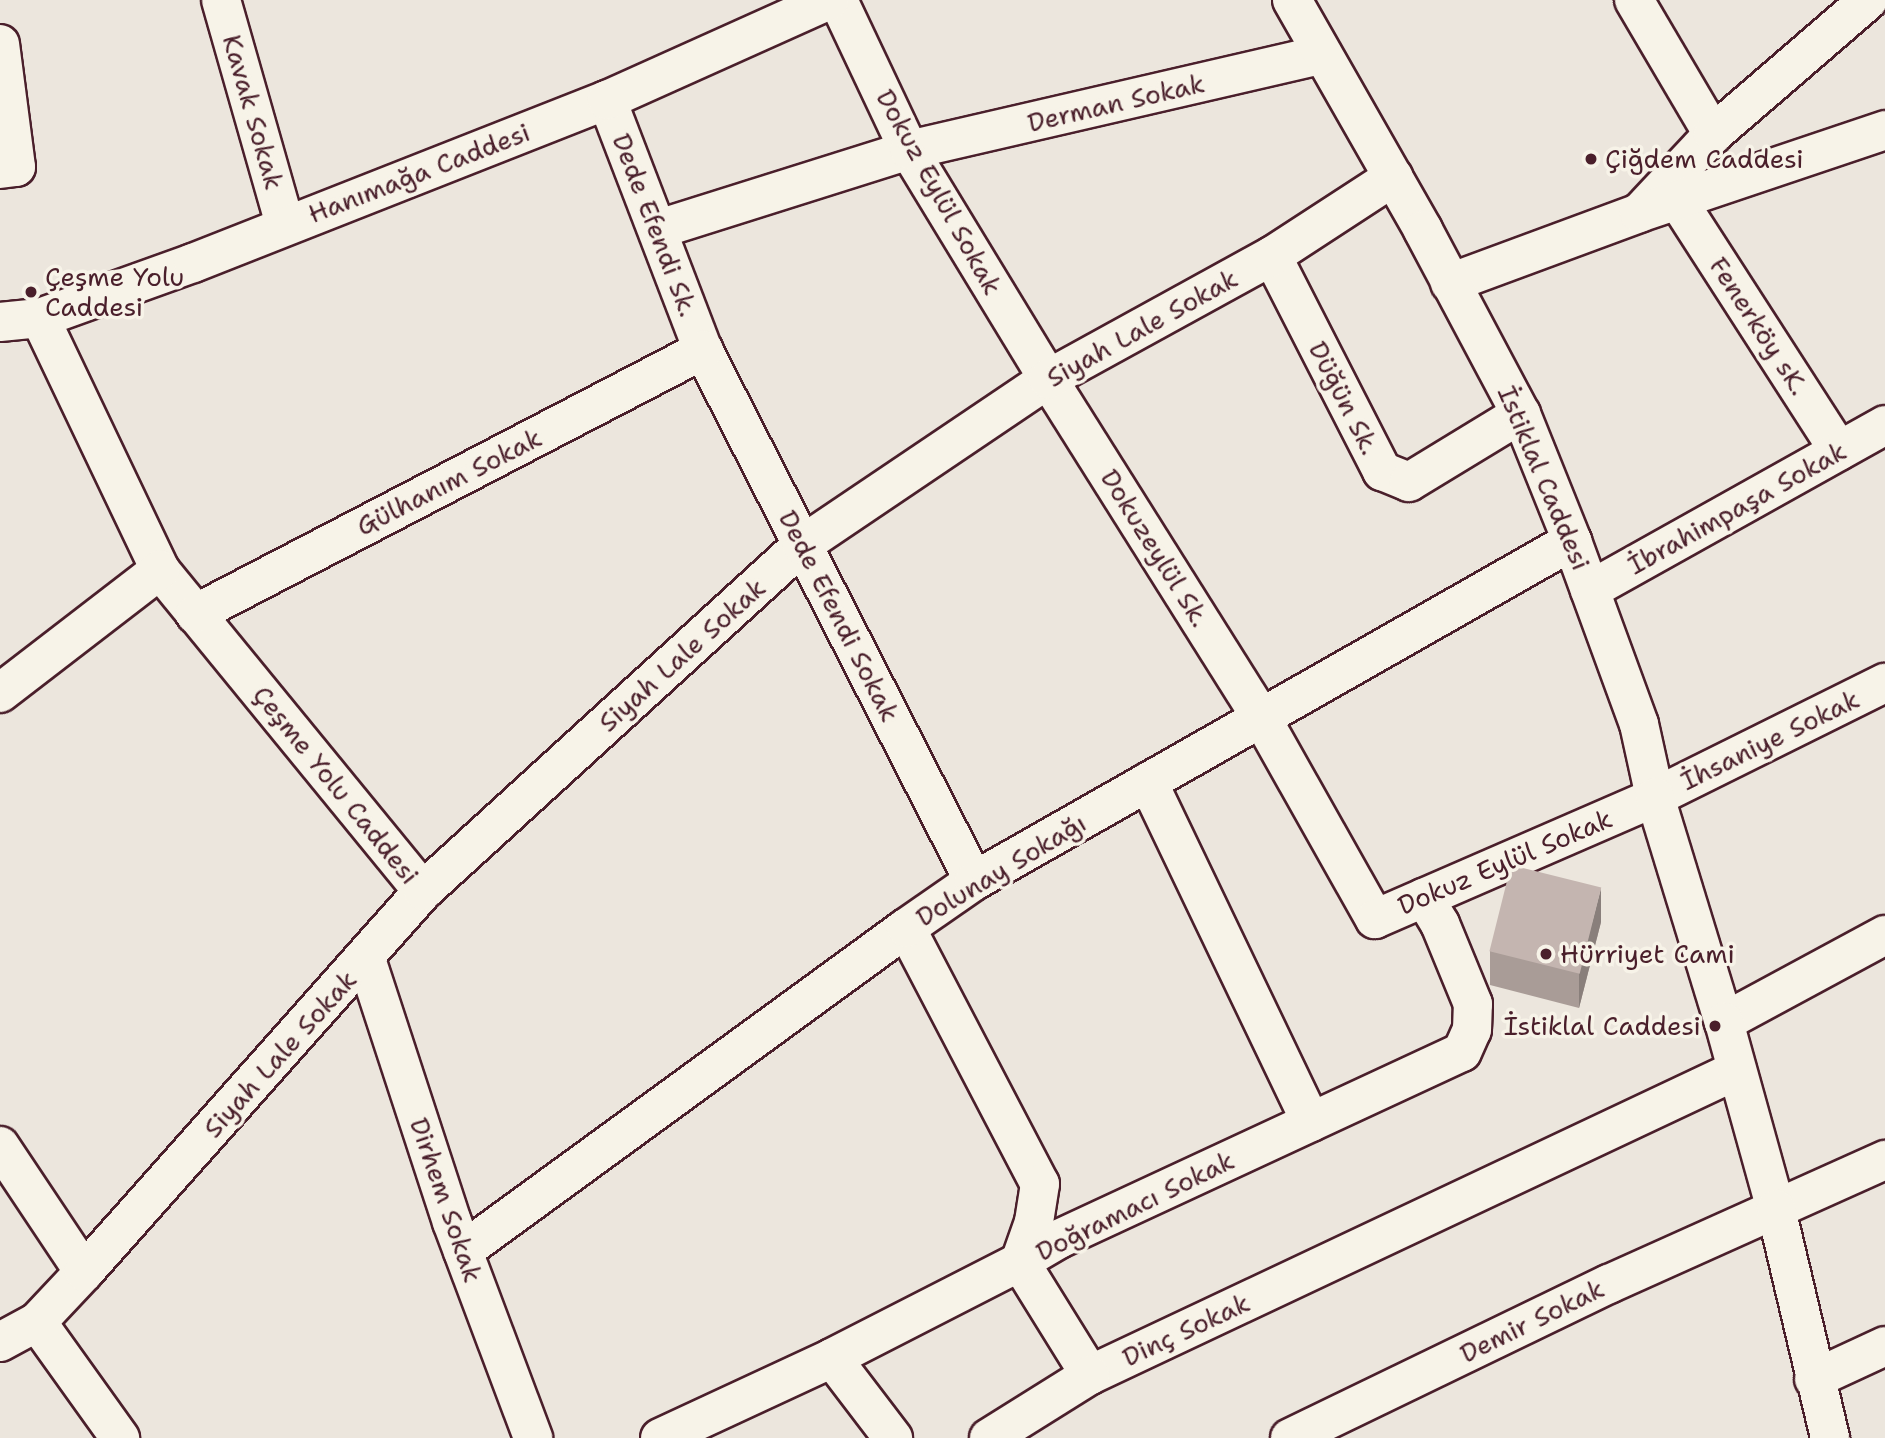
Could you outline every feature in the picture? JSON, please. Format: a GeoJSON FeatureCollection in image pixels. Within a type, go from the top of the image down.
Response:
{"type":"FeatureCollection","features":[{"type":"Feature","properties":{"kind":"street","name":"Kavak Sokak"},"geometry":{"type":"LineString","coordinates":[[220,0],[285,224]]}},
{"type":"Feature","properties":{"kind":"street","name":"Hanımağa Caddesi"},"geometry":{"type":"LineString","coordinates":[[0,323],[40,318],[193,262],[607,100],[830,0]]}},
{"type":"Feature","properties":{"kind":"street","name":"Dokuz Eylül Sokak"},"geometry":{"type":"LineString","coordinates":[[838,0],[909,150],[1048,379]]}},
{"type":"Feature","properties":{"kind":"street","name":"İstiklal Caddesi"},"geometry":{"type":"LineString","coordinates":[[1292,0],[1393,177],[1521,414],[1572,541],[1639,724],[1655,797],[1724,1022],[1735,1071],[1776,1209],[1830,1438]]}},
{"type":"Feature","properties":{"kind":"street"},"geometry":{"type":"LineString","coordinates":[[1634,0],[1713,134]]}},
{"type":"Feature","properties":{"kind":"street"},"geometry":{"type":"LineString","coordinates":[[1639,213],[1713,134],[1868,0]]}},
{"type":"Feature","properties":{"kind":"street"},"geometry":{"type":"LineString","coordinates":[[0,44],[8,168]]}},
{"type":"Feature","properties":{"kind":"street","name":"Derman Sokak"},"geometry":{"type":"LineString","coordinates":[[909,150],[1322,55]]}},
{"type":"Feature","properties":{"kind":"street","name":"Dede Efendi Sk."},"geometry":{"type":"LineString","coordinates":[[607,100],[659,229],[703,350]]}},
{"type":"Feature","properties":{"kind":"street"},"geometry":{"type":"LineString","coordinates":[[1450,283],[1639,213],[1885,130]]}},
{"type":"Feature","properties":{"kind":"street"},"geometry":{"type":"LineString","coordinates":[[659,229],[909,150]]}},
{"type":"Feature","properties":{"kind":"street","name":"Siyah Lale Sokak"},"geometry":{"type":"LineString","coordinates":[[84,1272],[366,959],[423,891],[802,545],[1048,379],[1272,256],[1393,177]]}},
{"type":"Feature","properties":{"kind":"street","name":"Fenerköy sK."},"geometry":{"type":"LineString","coordinates":[[1678,201],[1839,451]]}},
{"type":"Feature","properties":{"kind":"street","name":"Düğün Sk."},"geometry":{"type":"LineString","coordinates":[[1272,256],[1382,471],[1409,482],[1521,414]]}},
{"type":"Feature","properties":{"kind":"street","name":"Çeşme Yolu Caddesi"},"geometry":{"type":"LineString","coordinates":[[40,318],[160,570],[423,891]]}},
{"type":"Feature","properties":{"kind":"street","name":"Dede Efendi Sokak"},"geometry":{"type":"LineString","coordinates":[[703,350],[974,881]]}},
{"type":"Feature","properties":{"kind":"street","name":"Gülhanım Sokak"},"geometry":{"type":"LineString","coordinates":[[195,614],[703,350]]}},
{"type":"Feature","properties":{"kind":"street","name":"Dokuzeylül Sk."},"geometry":{"type":"LineString","coordinates":[[1048,379],[1261,717]]}},
{"type":"Feature","properties":{"kind":"street","name":"İbrahimpaşa Sokak"},"geometry":{"type":"LineString","coordinates":[[1590,590],[1885,425]]}},
{"type":"Feature","properties":{"kind":"street","name":"Dolunay Sokağı"},"geometry":{"type":"LineString","coordinates":[[463,1251],[974,881],[1572,541]]}},
{"type":"Feature","properties":{"kind":"street"},"geometry":{"type":"LineString","coordinates":[[0,693],[160,570]]}},
{"type":"Feature","properties":{"kind":"street","name":"İhsaniye Sokak"},"geometry":{"type":"LineString","coordinates":[[1655,797],[1885,683]]}},
{"type":"Feature","properties":{"kind":"street","name":"Dokuz Eylül Sokak"},"geometry":{"type":"LineString","coordinates":[[1261,717],[1375,919],[1655,797]]}},
{"type":"Feature","properties":{"kind":"street"},"geometry":{"type":"LineString","coordinates":[[1148,782],[1311,1122]]}},
{"type":"Feature","properties":{"kind":"street","name":"Doğramacı Sokak"},"geometry":{"type":"LineString","coordinates":[[660,1438],[832,1358],[1059,1240],[1462,1052],[1472,1030],[1473,1004],[1440,925],[1424,897]]}},
{"type":"Feature","properties":{"kind":"street"},"geometry":{"type":"LineString","coordinates":[[906,928],[1040,1184],[1034,1222],[1020,1262]]}},
{"type":"Feature","properties":{"kind":"street"},"geometry":{"type":"LineString","coordinates":[[1724,1022],[1885,935]]}},
{"type":"Feature","properties":{"kind":"street","name":"Dirhem Sokak"},"geometry":{"type":"LineString","coordinates":[[366,959],[463,1251],[533,1438]]}},
{"type":"Feature","properties":{"kind":"street","name":"Dinç Sokak"},"geometry":{"type":"LineString","coordinates":[[1020,1262],[1090,1375],[1735,1071]]}},
{"type":"Feature","properties":{"kind":"street"},"geometry":{"type":"LineString","coordinates":[[0,1146],[84,1272],[37,1322],[0,1342]]}},
{"type":"Feature","properties":{"kind":"street","name":"Demir Sokak"},"geometry":{"type":"LineString","coordinates":[[1290,1438],[1609,1284],[1885,1160]]}},
{"type":"Feature","properties":{"kind":"street"},"geometry":{"type":"LineString","coordinates":[[37,1322],[120,1438]]}},
{"type":"Feature","properties":{"kind":"street"},"geometry":{"type":"LineString","coordinates":[[1814,1379],[1885,1346]]}},
{"type":"Feature","properties":{"kind":"street"},"geometry":{"type":"LineString","coordinates":[[832,1358],[893,1438]]}},
{"type":"Feature","properties":{"kind":"street"},"geometry":{"type":"LineString","coordinates":[[989,1438],[1090,1375]]}},
{"type":"Feature","properties":{"kind":"building"},"geometry":{"type":"Polygon","coordinates":[[[1511,865],[1601,887],[1580,974],[1489,951],[1511,865]]]}},
{"type":"Feature","properties":{"kind":"place","name":"Çiğdem Caddesi"},"geometry":{"type":"Point","coordinates":[1591,159]}},
{"type":"Feature","properties":{"kind":"place","name":"Çeşme Yolu Caddesi"},"geometry":{"type":"Point","coordinates":[31,292]}},
{"type":"Feature","properties":{"kind":"place","name":"Hürriyet Cami"},"geometry":{"type":"Point","coordinates":[1546,954]}},
{"type":"Feature","properties":{"kind":"place","name":"İstiklal Caddesi"},"geometry":{"type":"Point","coordinates":[1715,1026]}}]}
